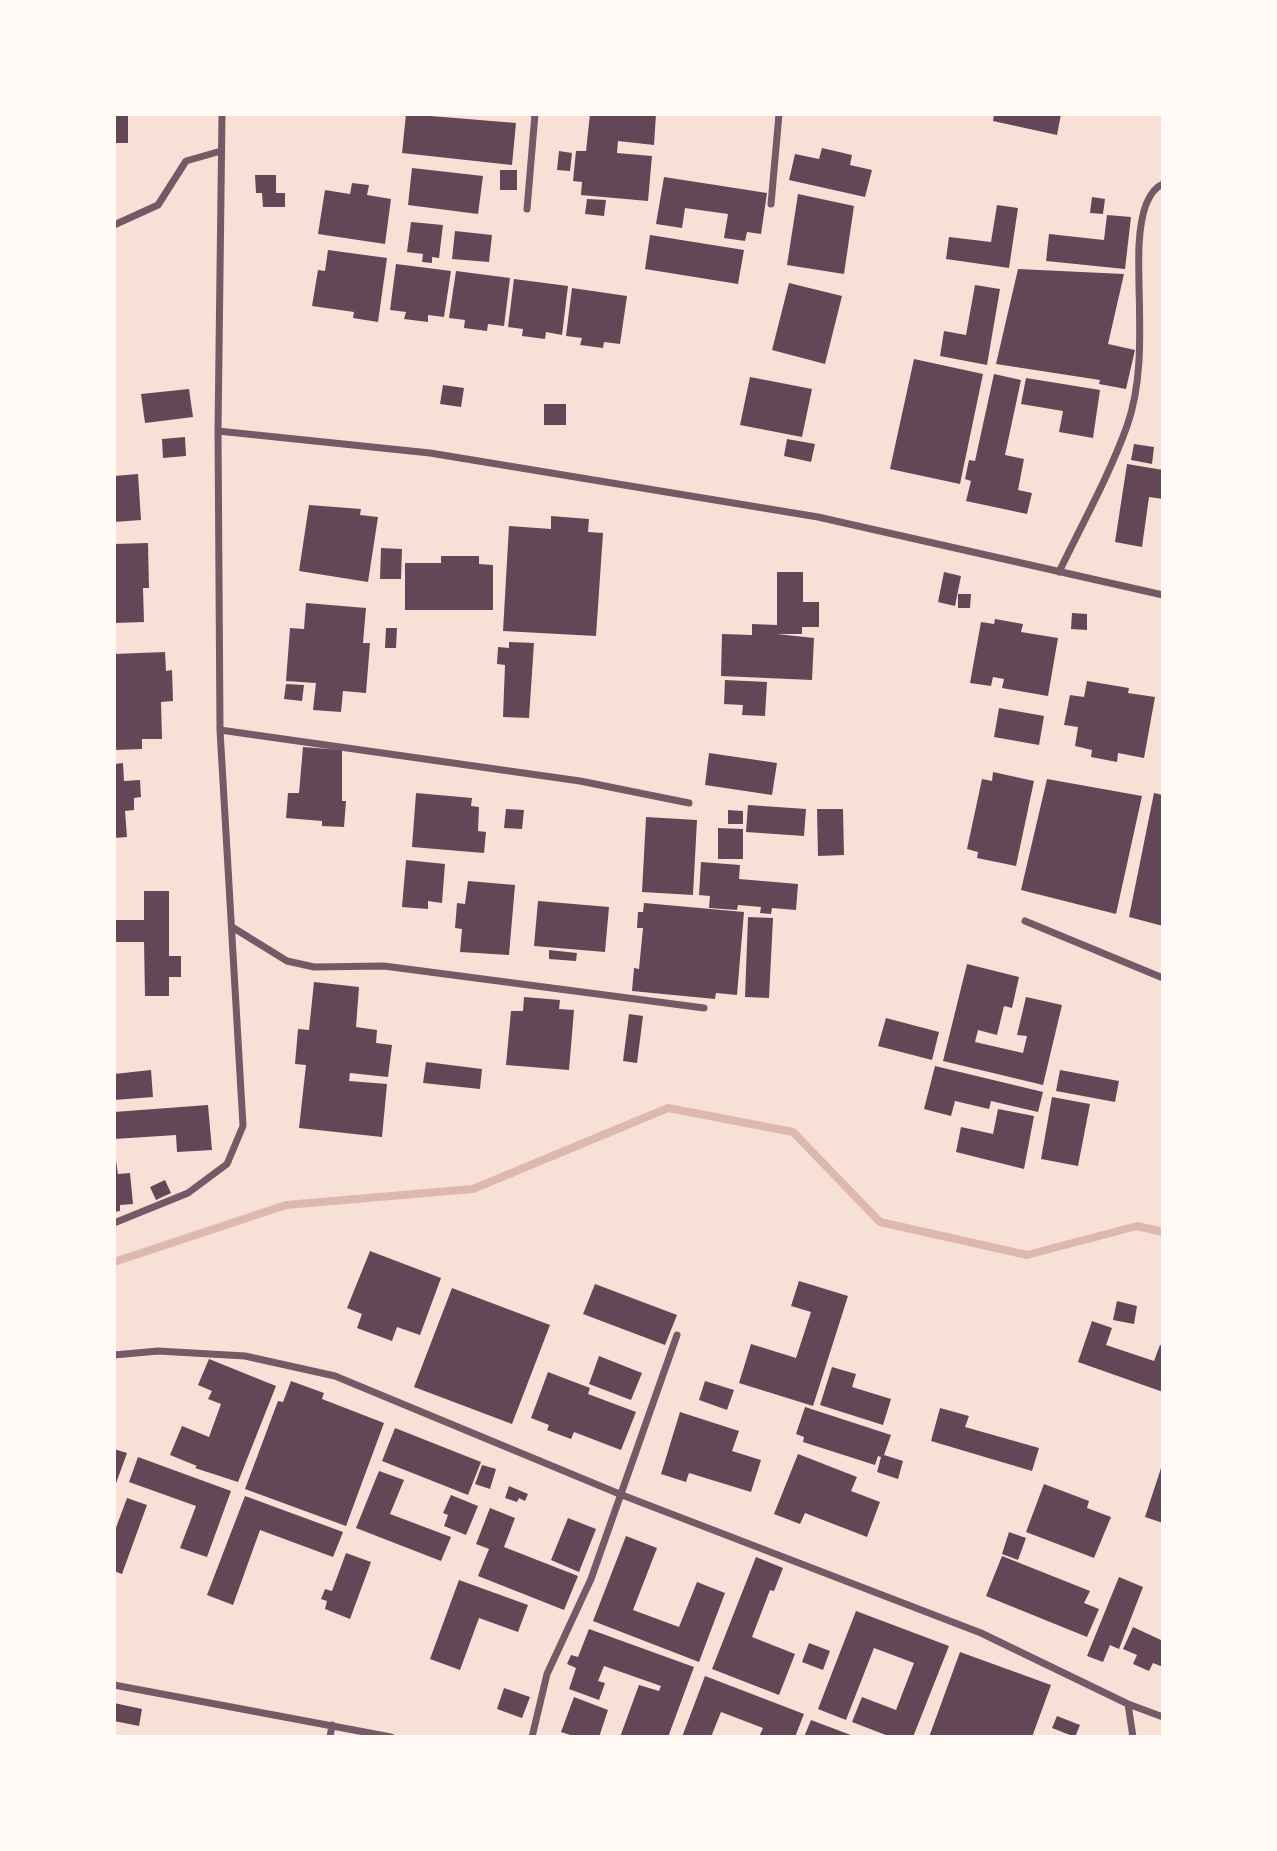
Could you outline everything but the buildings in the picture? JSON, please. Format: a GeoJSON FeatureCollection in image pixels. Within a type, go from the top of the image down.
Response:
{"type":"FeatureCollection","features":[{"type":"Feature","properties":{"kind":"street"},"geometry":{"type":"LineString","coordinates":[[114,1223],[188,1193],[226,1164],[243,1126],[220,730],[218,431],[222,114]]}},
{"type":"Feature","properties":{"kind":"street"},"geometry":{"type":"LineString","coordinates":[[527,209],[535,114]]}},
{"type":"Feature","properties":{"kind":"street"},"geometry":{"type":"LineString","coordinates":[[771,204],[779,114]]}},
{"type":"Feature","properties":{"kind":"street"},"geometry":{"type":"LineString","coordinates":[[114,225],[158,205],[186,161],[221,151]]}},
{"type":"Feature","properties":{"kind":"street"},"geometry":{"type":"LineString","coordinates":[[1059,572],[1128,425],[1137,374],[1139,242],[1146,206],[1155,187],[1163,184]]}},
{"type":"Feature","properties":{"kind":"street"},"geometry":{"type":"LineString","coordinates":[[218,431],[430,453],[818,517],[1163,595]]}},
{"type":"Feature","properties":{"kind":"street"},"geometry":{"type":"LineString","coordinates":[[220,730],[580,781],[689,803]]}},
{"type":"Feature","properties":{"kind":"street"},"geometry":{"type":"LineString","coordinates":[[1025,922],[1163,978]]}},
{"type":"Feature","properties":{"kind":"street"},"geometry":{"type":"LineString","coordinates":[[232,927],[287,961],[314,967],[384,966],[704,1008]]}},
{"type":"Feature","properties":{"kind":"street"},"geometry":{"type":"LineString","coordinates":[[532,1737],[547,1674],[591,1578],[677,1335]]}},
{"type":"Feature","properties":{"kind":"street"},"geometry":{"type":"LineString","coordinates":[[114,1355],[158,1351],[245,1356],[335,1376],[622,1495],[981,1633],[1128,1704],[1163,1717]]}},
{"type":"Feature","properties":{"kind":"street"},"geometry":{"type":"LineString","coordinates":[[114,1685],[390,1737]]}},
{"type":"Feature","properties":{"kind":"street"},"geometry":{"type":"LineString","coordinates":[[1128,1704],[1133,1737]]}},
{"type":"Feature","properties":{"kind":"street"},"geometry":{"type":"LineString","coordinates":[[330,1737],[332,1726]]}},
{"type":"Feature","properties":{"kind":"waterway"},"geometry":{"type":"LineString","coordinates":[[114,1262],[286,1205],[473,1189],[668,1108],[793,1132],[880,1222],[1027,1255],[1137,1226],[1163,1232]]}}]}
